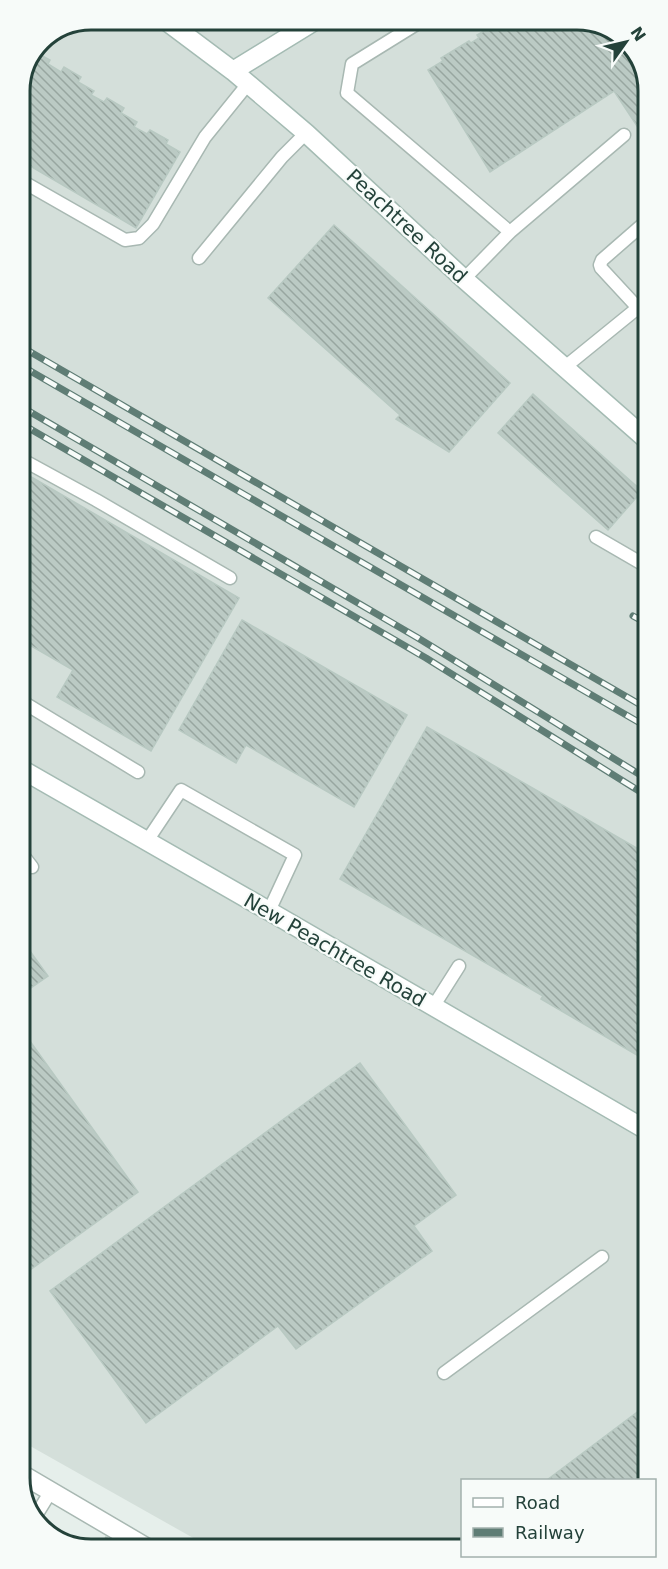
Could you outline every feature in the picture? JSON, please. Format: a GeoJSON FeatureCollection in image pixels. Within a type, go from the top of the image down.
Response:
{"type":"FeatureCollection","features":[{"type":"Feature","properties":{"kind":"street","name":"Peachtree Road"},"geometry":{"type":"LineString","coordinates":[[178,30],[233,71],[306,133],[464,279],[638,432]]}},
{"type":"Feature","properties":{"kind":"street"},"geometry":{"type":"LineString","coordinates":[[233,71],[300,30]]}},
{"type":"Feature","properties":{"kind":"street","name":"New Peachtree Road"},"geometry":{"type":"LineString","coordinates":[[30,774],[638,1125]]}},
{"type":"Feature","properties":{"kind":"street"},"geometry":{"type":"LineString","coordinates":[[30,1479],[132,1539]]}},
{"type":"Feature","properties":{"kind":"lane"},"geometry":{"type":"LineString","coordinates":[[407,30],[352,64],[347,93],[510,232]]}},
{"type":"Feature","properties":{"kind":"lane"},"geometry":{"type":"LineString","coordinates":[[30,186],[125,240],[139,238],[153,224],[205,137],[247,84]]}},
{"type":"Feature","properties":{"kind":"lane"},"geometry":{"type":"LineString","coordinates":[[199,258],[282,157],[306,133]]}},
{"type":"Feature","properties":{"kind":"lane"},"geometry":{"type":"LineString","coordinates":[[464,279],[510,232],[624,135]]}},
{"type":"Feature","properties":{"kind":"lane"},"geometry":{"type":"LineString","coordinates":[[638,229],[602,260],[600,265],[638,301]]}},
{"type":"Feature","properties":{"kind":"lane"},"geometry":{"type":"LineString","coordinates":[[565,367],[638,308]]}},
{"type":"Feature","properties":{"kind":"lane"},"geometry":{"type":"LineString","coordinates":[[30,464],[230,578]]}},
{"type":"Feature","properties":{"kind":"lane"},"geometry":{"type":"LineString","coordinates":[[596,537],[638,561]]}},
{"type":"Feature","properties":{"kind":"lane"},"geometry":{"type":"LineString","coordinates":[[30,706],[138,772]]}},
{"type":"Feature","properties":{"kind":"lane"},"geometry":{"type":"LineString","coordinates":[[147,841],[181,790],[295,855],[269,911]]}},
{"type":"Feature","properties":{"kind":"lane"},"geometry":{"type":"LineString","coordinates":[[433,1007],[459,966]]}},
{"type":"Feature","properties":{"kind":"lane"},"geometry":{"type":"LineString","coordinates":[[444,1373],[602,1257]]}},
{"type":"Feature","properties":{"kind":"lane"},"geometry":{"type":"LineString","coordinates":[[39,1510],[51,1491]]}},
{"type":"Feature","properties":{"kind":"shaded area"},"geometry":{"type":"Polygon","coordinates":[[[91,30],[581,30],[597,33],[614,43],[625,54],[635,71],[638,91],[638,1479],[461,1479],[461,1539],[195,1539],[30,1446],[30,87],[32,75],[43,54],[60,38],[71,33],[91,30]]]}},
{"type":"Feature","properties":{"kind":"building"},"geometry":{"type":"Polygon","coordinates":[[[486,30],[581,30],[604,36],[620,48],[635,71],[638,91],[638,127],[614,91],[490,172],[428,70],[443,61],[441,58],[469,41],[471,43],[479,38],[477,35],[486,30]]]}},
{"type":"Feature","properties":{"kind":"building"},"geometry":{"type":"Polygon","coordinates":[[[42,56],[50,60],[48,64],[61,72],[64,67],[81,77],[78,82],[94,91],[91,95],[104,102],[107,98],[124,108],[121,113],[137,122],[134,127],[147,134],[150,130],[168,140],[166,144],[180,152],[136,228],[30,166],[30,87],[36,64],[42,56]]]}},
{"type":"Feature","properties":{"kind":"building"},"geometry":{"type":"Polygon","coordinates":[[[334,225],[510,383],[449,452],[396,419],[400,415],[268,298],[334,225]]]}},
{"type":"Feature","properties":{"kind":"building"},"geometry":{"type":"Polygon","coordinates":[[[533,394],[638,487],[638,496],[608,530],[498,433],[533,394]]]}},
{"type":"Feature","properties":{"kind":"building"},"geometry":{"type":"Polygon","coordinates":[[[30,476],[239,598],[151,751],[57,697],[73,670],[30,645],[30,476]]]}},
{"type":"Feature","properties":{"kind":"building"},"geometry":{"type":"Polygon","coordinates":[[[242,620],[407,715],[354,807],[246,745],[236,763],[179,730],[242,620]]]}},
{"type":"Feature","properties":{"kind":"building"},"geometry":{"type":"Polygon","coordinates":[[[427,727],[638,849],[638,1056],[541,999],[543,996],[340,879],[427,727]]]}},
{"type":"Feature","properties":{"kind":"building"},"geometry":{"type":"Polygon","coordinates":[[[30,951],[48,976],[30,988],[30,951]]]}},
{"type":"Feature","properties":{"kind":"building"},"geometry":{"type":"Polygon","coordinates":[[[30,1041],[138,1192],[30,1270],[30,1041]]]}},
{"type":"Feature","properties":{"kind":"building"},"geometry":{"type":"Polygon","coordinates":[[[360,1063],[456,1195],[414,1226],[432,1251],[296,1349],[278,1326],[146,1423],[50,1291],[360,1063]]]}},
{"type":"Feature","properties":{"kind":"building"},"geometry":{"type":"Polygon","coordinates":[[[638,1412],[638,1479],[548,1479],[638,1412]]]}},
{"type":"Feature","properties":{"kind":"railway"},"geometry":{"type":"LineString","coordinates":[[30,352],[638,703]]}},
{"type":"Feature","properties":{"kind":"railway"},"geometry":{"type":"LineString","coordinates":[[30,371],[638,722]]}},
{"type":"Feature","properties":{"kind":"railway"},"geometry":{"type":"LineString","coordinates":[[30,412],[418,638],[638,773]]}},
{"type":"Feature","properties":{"kind":"railway"},"geometry":{"type":"LineString","coordinates":[[30,429],[426,658],[638,790]]}},
{"type":"Feature","properties":{"kind":"railway"},"geometry":{"type":"LineString","coordinates":[[633,616],[638,619]]}}]}
